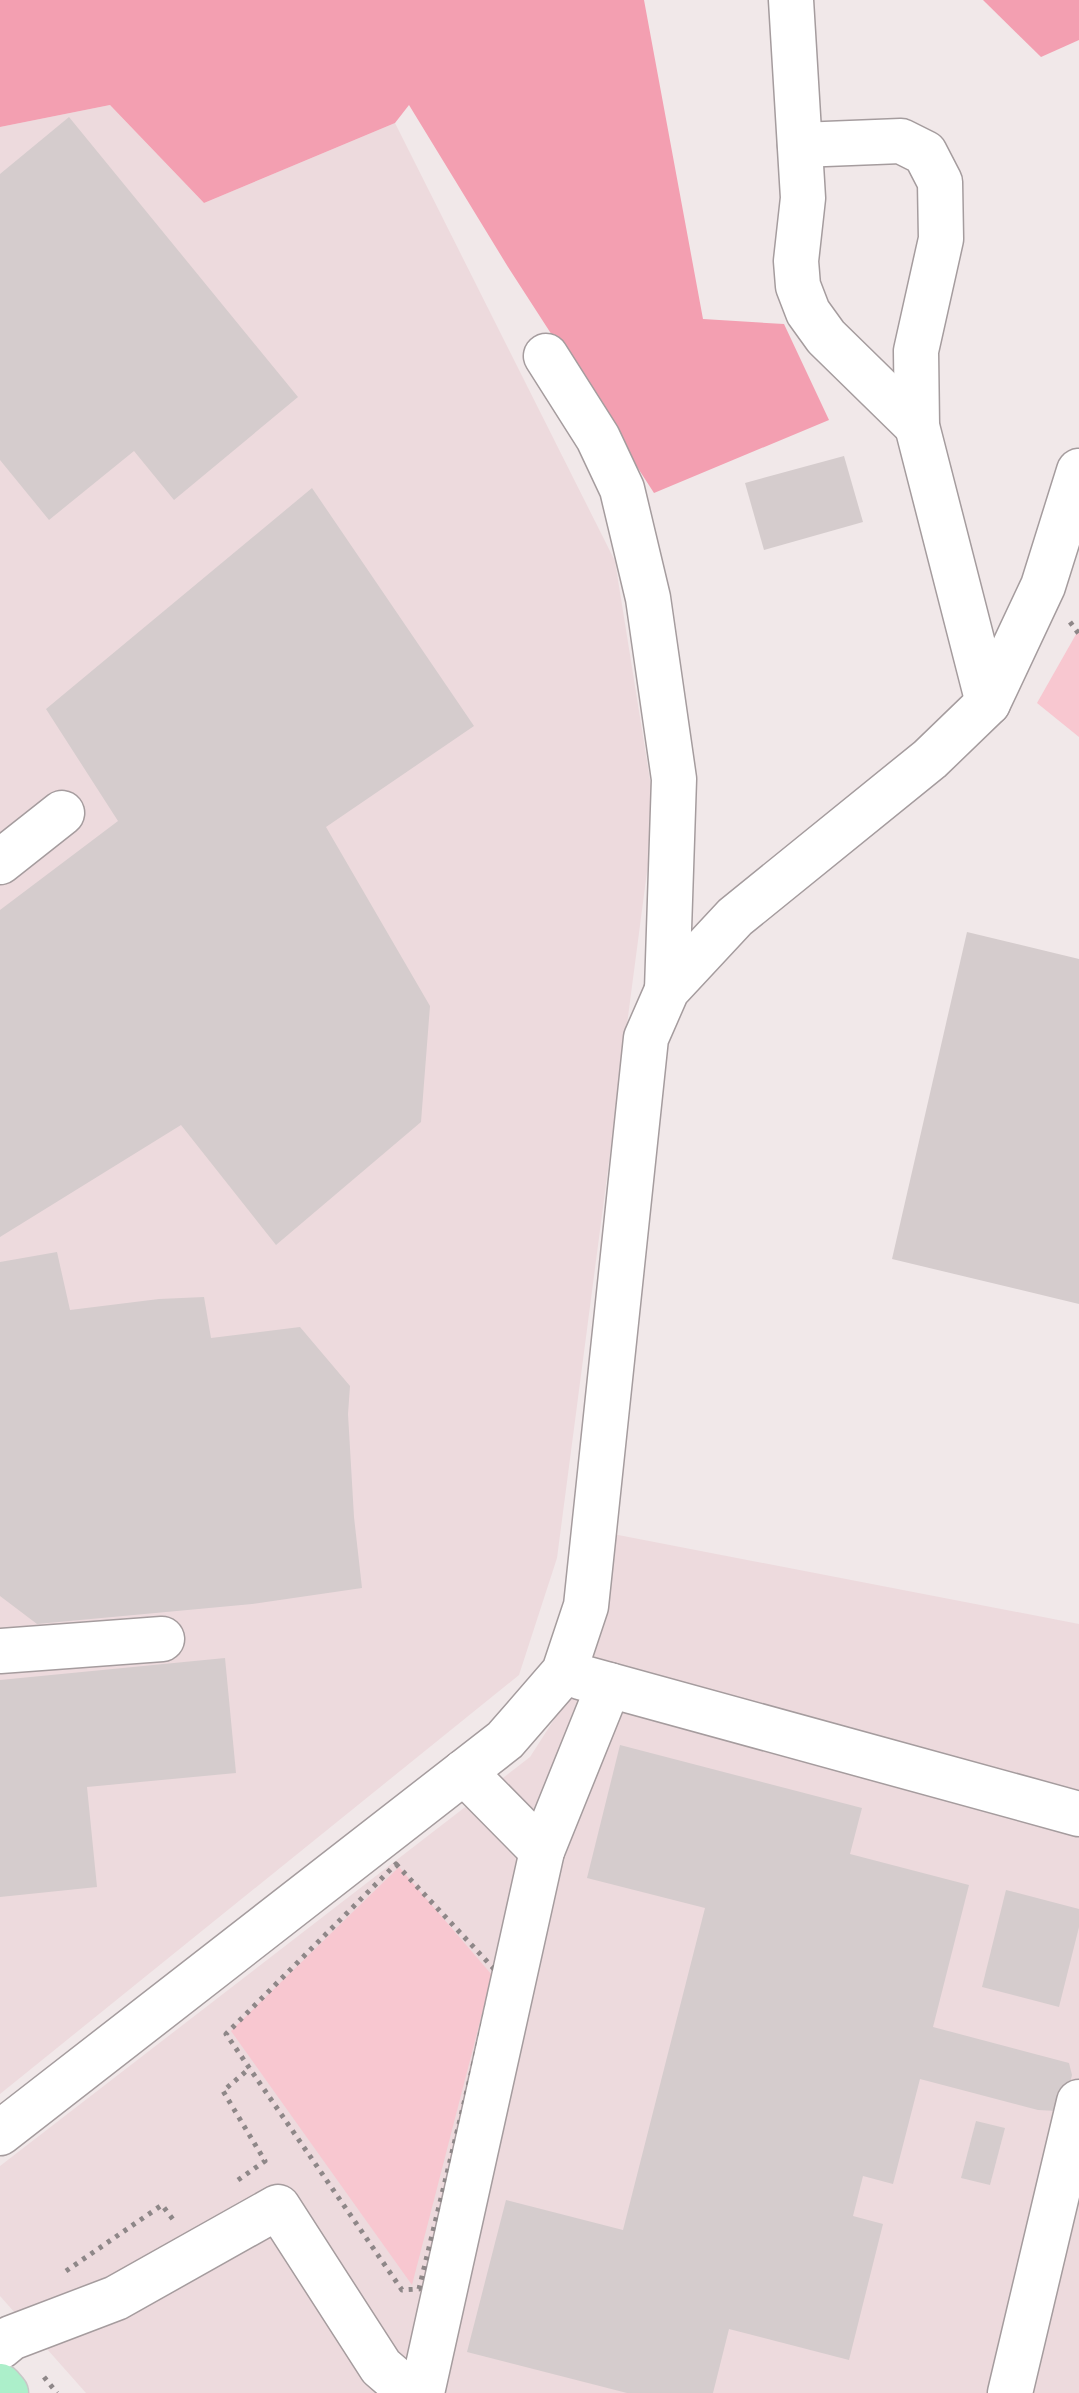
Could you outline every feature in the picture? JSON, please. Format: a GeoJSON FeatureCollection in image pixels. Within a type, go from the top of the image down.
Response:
{"type":"FeatureCollection","features":[{"type":"Feature","properties":{"kind":"main road"},"geometry":{"type":"LineString","coordinates":[[0,2386],[6,2393]]}},
{"type":"Feature","properties":{"kind":"street"},"geometry":{"type":"LineString","coordinates":[[791,0],[803,198],[796,261],[798,286],[808,312],[826,337],[917,426]]}},
{"type":"Feature","properties":{"kind":"street"},"geometry":{"type":"LineString","coordinates":[[800,145],[901,141],[925,153],[940,182],[941,239],[916,351],[917,426],[988,703]]}},
{"type":"Feature","properties":{"kind":"street"},"geometry":{"type":"LineString","coordinates":[[546,356],[598,438],[622,489],[648,598],[674,779],[667,990]]}},
{"type":"Feature","properties":{"kind":"street"},"geometry":{"type":"LineString","coordinates":[[0,2133],[505,1740],[564,1672],[586,1606],[646,1038],[667,990],[735,917],[930,759],[988,703],[1043,586],[1079,471]]}},
{"type":"Feature","properties":{"kind":"street"},"geometry":{"type":"LineString","coordinates":[[0,862],[62,813]]}},
{"type":"Feature","properties":{"kind":"street"},"geometry":{"type":"LineString","coordinates":[[0,1651],[162,1639]]}},
{"type":"Feature","properties":{"kind":"street"},"geometry":{"type":"LineString","coordinates":[[564,1672],[1079,1814]]}},
{"type":"Feature","properties":{"kind":"street"},"geometry":{"type":"LineString","coordinates":[[422,2393],[542,1851],[609,1685]]}},
{"type":"Feature","properties":{"kind":"street"},"geometry":{"type":"LineString","coordinates":[[464,1772],[542,1851]]}},
{"type":"Feature","properties":{"kind":"street"},"geometry":{"type":"LineString","coordinates":[[1010,2393],[1079,2102]]}},
{"type":"Feature","properties":{"kind":"street"},"geometry":{"type":"LineString","coordinates":[[0,2347],[11,2338],[116,2298],[278,2207],[381,2367],[411,2393]]}},
{"type":"Feature","properties":{"kind":"path"},"geometry":{"type":"LineString","coordinates":[[396,1864],[496,1971],[419,2289],[402,2290],[250,2068],[226,2034],[396,1864]]}},
{"type":"Feature","properties":{"kind":"path"},"geometry":{"type":"LineString","coordinates":[[230,2186],[265,2161],[223,2091],[250,2068]]}},
{"type":"Feature","properties":{"kind":"path"},"geometry":{"type":"LineString","coordinates":[[62,2274],[162,2205],[177,2225],[188,2217]]}},
{"type":"Feature","properties":{"kind":"shaded area"},"geometry":{"type":"Polygon","coordinates":[[[0,0],[644,0],[703,319],[784,324],[829,420],[654,493],[508,267],[409,105],[395,123],[204,203],[110,105],[0,127],[0,0]]]}},
{"type":"Feature","properties":{"kind":"shaded area"},"geometry":{"type":"Polygon","coordinates":[[[983,0],[1079,0],[1079,40],[1041,57],[983,0]]]}},
{"type":"Feature","properties":{"kind":"shaded area"},"geometry":{"type":"Polygon","coordinates":[[[110,105],[204,203],[395,123],[615,561],[655,811],[557,1558],[519,1675],[0,2094],[0,127],[110,105]]]}},
{"type":"Feature","properties":{"kind":"shaded area"},"geometry":{"type":"Polygon","coordinates":[[[1079,629],[1079,737],[1037,703],[1079,629]]]}},
{"type":"Feature","properties":{"kind":"shaded area"},"geometry":{"type":"Polygon","coordinates":[[[613,1534],[1079,1624],[1079,2393],[86,2393],[0,2296],[0,2166],[530,1757],[587,1668],[613,1534]]]}},
{"type":"Feature","properties":{"kind":"shaded area"},"geometry":{"type":"Polygon","coordinates":[[[399,1867],[492,1975],[412,2285],[231,2031],[399,1867]]]}},
{"type":"Feature","properties":{"kind":"building"},"geometry":{"type":"Polygon","coordinates":[[[69,117],[298,397],[174,500],[134,451],[49,520],[0,460],[0,174],[69,117]]]}},
{"type":"Feature","properties":{"kind":"building"},"geometry":{"type":"Polygon","coordinates":[[[844,456],[863,522],[764,550],[745,483],[844,456]]]}},
{"type":"Feature","properties":{"kind":"building"},"geometry":{"type":"Polygon","coordinates":[[[312,488],[474,726],[326,827],[430,1006],[421,1122],[276,1245],[181,1125],[0,1237],[0,910],[118,821],[46,709],[312,488]]]}},
{"type":"Feature","properties":{"kind":"building"},"geometry":{"type":"Polygon","coordinates":[[[967,932],[1079,959],[1079,1304],[892,1259],[967,932]]]}},
{"type":"Feature","properties":{"kind":"building"},"geometry":{"type":"Polygon","coordinates":[[[57,1252],[70,1310],[204,1297],[211,1338],[300,1327],[350,1386],[348,1414],[354,1517],[362,1588],[252,1604],[37,1624],[0,1596],[0,1262],[57,1252]]]}},
{"type":"Feature","properties":{"kind":"building"},"geometry":{"type":"Polygon","coordinates":[[[225,1658],[236,1773],[87,1787],[97,1887],[0,1897],[0,1680],[225,1658]]]}},
{"type":"Feature","properties":{"kind":"building"},"geometry":{"type":"Polygon","coordinates":[[[620,1745],[862,1808],[850,1854],[969,1885],[933,2027],[1069,2063],[1072,2075],[1065,2103],[1056,2111],[1038,2110],[920,2079],[893,2184],[863,2176],[853,2216],[883,2224],[849,2360],[729,2329],[713,2393],[627,2393],[467,2352],[506,2200],[623,2230],[705,1908],[587,1878],[620,1745]]]}},
{"type":"Feature","properties":{"kind":"building"},"geometry":{"type":"Polygon","coordinates":[[[1006,1890],[1079,1909],[1079,1927],[1059,2007],[982,1987],[1006,1890]]]}},
{"type":"Feature","properties":{"kind":"building"},"geometry":{"type":"Polygon","coordinates":[[[976,2121],[1005,2128],[990,2185],[961,2178],[976,2121]]]}}]}
